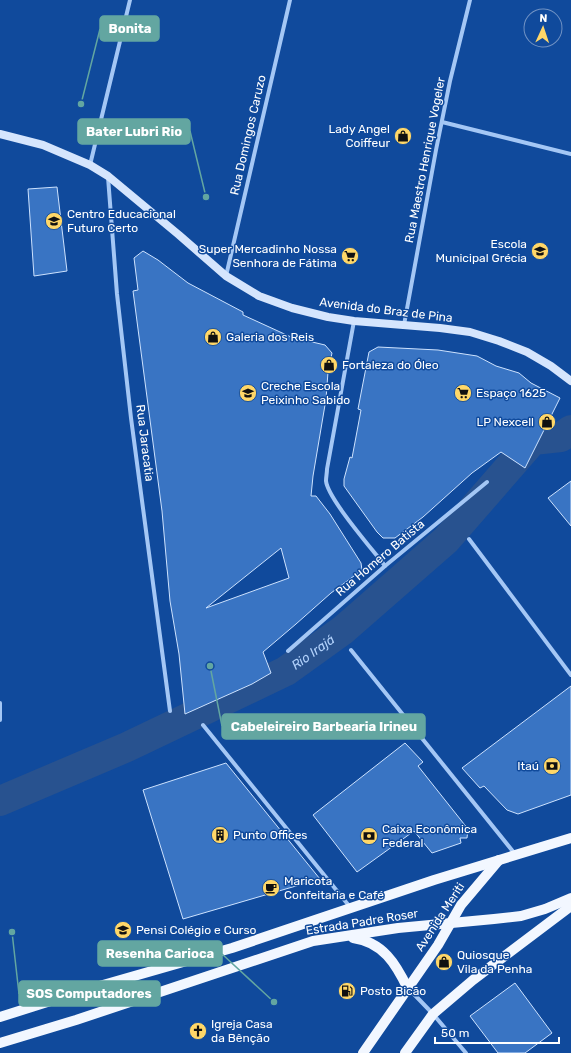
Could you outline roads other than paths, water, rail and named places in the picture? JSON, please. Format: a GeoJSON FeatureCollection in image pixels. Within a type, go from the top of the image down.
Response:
{"type":"FeatureCollection","features":[{"type":"Feature","properties":{"kind":"main road"},"geometry":{"type":"LineString","coordinates":[[500,858],[571,838]]}},
{"type":"Feature","properties":{"kind":"main road","name":"Estrada Padre Roser"},"geometry":{"type":"LineString","coordinates":[[0,1017],[82,991],[232,948],[350,907],[500,858]]}},
{"type":"Feature","properties":{"kind":"main road","name":"Avenida Meriti"},"geometry":{"type":"LineString","coordinates":[[363,1053],[438,945],[461,905],[500,858]]}},
{"type":"Feature","properties":{"kind":"main road","name":"Estrada Padre Roser"},"geometry":{"type":"LineString","coordinates":[[0,1043],[76,1020],[314,941],[398,928],[521,916],[571,898]]}},
{"type":"Feature","properties":{"kind":"main road"},"geometry":{"type":"LineString","coordinates":[[405,1053],[433,1014],[486,970],[571,906]]}},
{"type":"Feature","properties":{"kind":"main road"},"geometry":{"type":"LineString","coordinates":[[344,936],[362,939],[379,947],[391,959],[401,974],[408,989]]}},
{"type":"Feature","properties":{"kind":"street"},"geometry":{"type":"LineString","coordinates":[[90,165],[130,0]]}},
{"type":"Feature","properties":{"kind":"street","name":"Rua Domingos Caruzo"},"geometry":{"type":"LineString","coordinates":[[226,276],[290,0]]}},
{"type":"Feature","properties":{"kind":"street","name":"Rua Maestro Henrique Vogeler"},"geometry":{"type":"LineString","coordinates":[[404,325],[450,81],[470,0]]}},
{"type":"Feature","properties":{"kind":"street"},"geometry":{"type":"LineString","coordinates":[[442,122],[571,154]]}},
{"type":"Feature","properties":{"kind":"street","name":"Avenida do Braz de Pina"},"geometry":{"type":"LineString","coordinates":[[0,134],[43,145],[90,165],[108,176],[168,225],[226,276],[258,296],[292,308],[328,317],[354,321],[470,332],[499,341],[526,352],[551,366],[571,381]]}},
{"type":"Feature","properties":{"kind":"street","name":"Rua Jaracatia"},"geometry":{"type":"LineString","coordinates":[[108,176],[117,294],[131,418],[170,710]]}},
{"type":"Feature","properties":{"kind":"street"},"geometry":{"type":"LineString","coordinates":[[354,321],[326,481],[330,492],[339,505],[385,566]]}},
{"type":"Feature","properties":{"kind":"street","name":"Rua Homero Batista"},"geometry":{"type":"LineString","coordinates":[[288,652],[385,566],[487,482]]}},
{"type":"Feature","properties":{"kind":"street"},"geometry":{"type":"LineString","coordinates":[[469,539],[571,675]]}},
{"type":"Feature","properties":{"kind":"street"},"geometry":{"type":"LineString","coordinates":[[351,650],[516,854]]}},
{"type":"Feature","properties":{"kind":"street"},"geometry":{"type":"LineString","coordinates":[[0,703],[0,720]]}},
{"type":"Feature","properties":{"kind":"street"},"geometry":{"type":"LineString","coordinates":[[203,725],[350,907]]}},
{"type":"Feature","properties":{"kind":"street"},"geometry":{"type":"LineString","coordinates":[[408,989],[433,1014],[466,1053]]}},
{"type":"Feature","properties":{"kind":"waterway","name":"Rio Irajá"},"geometry":{"type":"LineString","coordinates":[[0,801],[127,747],[286,671],[343,630],[446,540],[533,440],[561,437],[571,430]]}},
{"type":"Feature","properties":{"kind":"place","name":"Bonita"},"geometry":{"type":"Point","coordinates":[81,104]}},
{"type":"Feature","properties":{"kind":"place","name":"Lady Angel Coiffeur"},"geometry":{"type":"Point","coordinates":[403,136]}},
{"type":"Feature","properties":{"kind":"place","name":"Bater Lubri Rio"},"geometry":{"type":"Point","coordinates":[206,197]}},
{"type":"Feature","properties":{"kind":"place","name":"Centro Educacional Futuro Certo"},"geometry":{"type":"Point","coordinates":[54,221]}},
{"type":"Feature","properties":{"kind":"place","name":"Escola Municipal Grécia"},"geometry":{"type":"Point","coordinates":[540,251]}},
{"type":"Feature","properties":{"kind":"place","name":"Super Mercadinho Nossa Senhora de Fátima"},"geometry":{"type":"Point","coordinates":[350,256]}},
{"type":"Feature","properties":{"kind":"place","name":"Galeria dos Reis"},"geometry":{"type":"Point","coordinates":[213,337]}},
{"type":"Feature","properties":{"kind":"place","name":"Fortaleza do Óleo"},"geometry":{"type":"Point","coordinates":[329,365]}},
{"type":"Feature","properties":{"kind":"place","name":"Creche Escola Peixinho Sabido"},"geometry":{"type":"Point","coordinates":[248,393]}},
{"type":"Feature","properties":{"kind":"place","name":"Espaço 1625"},"geometry":{"type":"Point","coordinates":[463,393]}},
{"type":"Feature","properties":{"kind":"place","name":"LP Nexcell"},"geometry":{"type":"Point","coordinates":[547,422]}},
{"type":"Feature","properties":{"kind":"place","name":"Cabeleireiro Barbearia Irineu"},"geometry":{"type":"Point","coordinates":[210,666]}},
{"type":"Feature","properties":{"kind":"place","name":"Itaú"},"geometry":{"type":"Point","coordinates":[552,766]}},
{"type":"Feature","properties":{"kind":"place","name":"Punto Offices"},"geometry":{"type":"Point","coordinates":[220,835]}},
{"type":"Feature","properties":{"kind":"place","name":"Caixa Econômica Federal"},"geometry":{"type":"Point","coordinates":[369,836]}},
{"type":"Feature","properties":{"kind":"place","name":"Maricota Confeitaria e Café"},"geometry":{"type":"Point","coordinates":[271,888]}},
{"type":"Feature","properties":{"kind":"place","name":"Pensi Colégio e Curso"},"geometry":{"type":"Point","coordinates":[123,930]}},
{"type":"Feature","properties":{"kind":"place","name":"SOS Computadores"},"geometry":{"type":"Point","coordinates":[12,932]}},
{"type":"Feature","properties":{"kind":"place","name":"Quiosque Vila da Penha"},"geometry":{"type":"Point","coordinates":[444,962]}},
{"type":"Feature","properties":{"kind":"place","name":"Posto Bicão"},"geometry":{"type":"Point","coordinates":[347,991]}},
{"type":"Feature","properties":{"kind":"place","name":"Resenha Carioca"},"geometry":{"type":"Point","coordinates":[274,1002]}},
{"type":"Feature","properties":{"kind":"place","name":"Igreja Casa da Bênção"},"geometry":{"type":"Point","coordinates":[198,1031]}}]}
